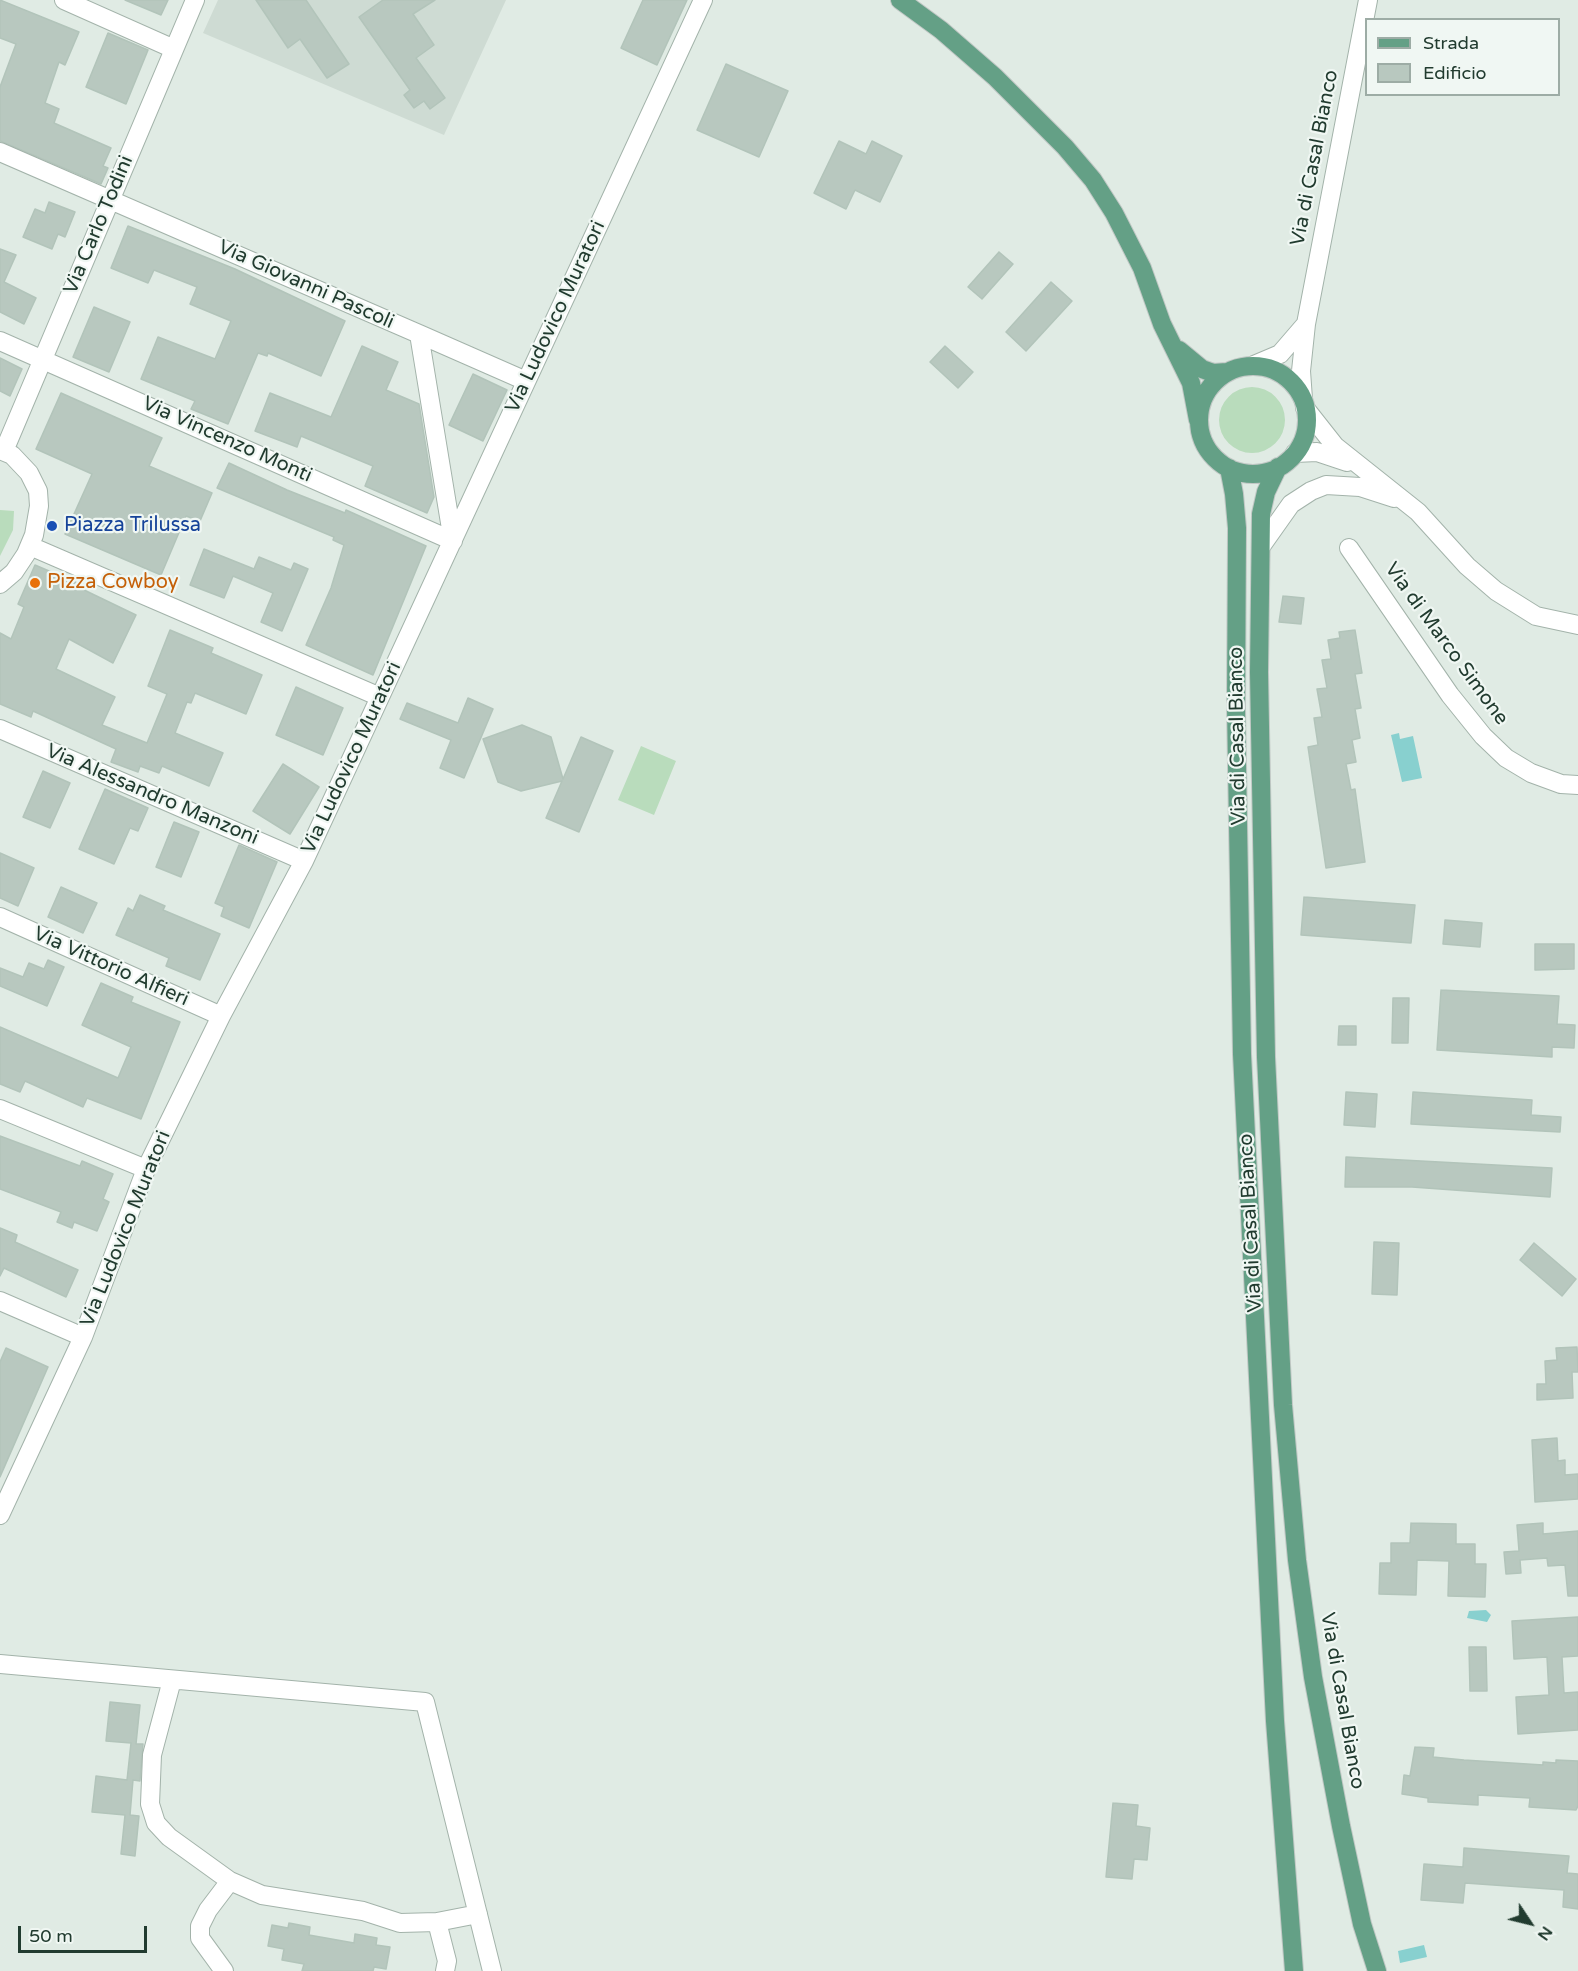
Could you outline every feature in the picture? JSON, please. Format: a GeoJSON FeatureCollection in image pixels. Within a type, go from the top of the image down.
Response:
{"type":"FeatureCollection","features":[{"type":"Feature","properties":{"kind":"main road"},"geometry":{"type":"LineString","coordinates":[[900,0],[988,70],[1082,166],[1104,195],[1127,237],[1170,338],[1191,383],[1206,448],[1228,468],[1247,474],[1266,472],[1278,467],[1295,453],[1303,439],[1307,422],[1304,404],[1295,386],[1284,375],[1270,368],[1254,365],[1213,373],[1202,369],[1181,352],[1170,338]]}},
{"type":"Feature","properties":{"kind":"main road"},"geometry":{"type":"LineString","coordinates":[[1198,420],[1205,393],[1215,380],[1227,372]]}},
{"type":"Feature","properties":{"kind":"main road","name":"Via di Casal Bianco"},"geometry":{"type":"LineString","coordinates":[[1278,467],[1264,499],[1259,672],[1264,983],[1282,1405],[1297,1560],[1323,1731],[1362,1924],[1377,1971]]}},
{"type":"Feature","properties":{"kind":"main road","name":"Via di Casal Bianco"},"geometry":{"type":"LineString","coordinates":[[1228,468],[1237,514],[1236,707],[1242,1054],[1275,1721],[1294,1971]]}},
{"type":"Feature","properties":{"kind":"street"},"geometry":{"type":"LineString","coordinates":[[64,0],[174,49]]}},
{"type":"Feature","properties":{"kind":"street","name":"Via Carlo Todini"},"geometry":{"type":"LineString","coordinates":[[2,451],[195,0]]}},
{"type":"Feature","properties":{"kind":"street","name":"Via Ludovico Muratori"},"geometry":{"type":"LineString","coordinates":[[0,1515],[6,1486],[83,1337],[146,1169],[221,1016],[304,861],[703,0]]}},
{"type":"Feature","properties":{"kind":"street","name":"Via di Casal Bianco"},"geometry":{"type":"LineString","coordinates":[[1304,404],[1301,371],[1306,324],[1368,0]]}},
{"type":"Feature","properties":{"kind":"street","name":"Via Giovanni Pascoli"},"geometry":{"type":"LineString","coordinates":[[0,152],[419,334],[453,541]]}},
{"type":"Feature","properties":{"kind":"street","name":"Via di Casal Bianco"},"geometry":{"type":"LineString","coordinates":[[1254,365],[1286,350],[1306,324]]}},
{"type":"Feature","properties":{"kind":"street"},"geometry":{"type":"LineString","coordinates":[[419,334],[526,381]]}},
{"type":"Feature","properties":{"kind":"street","name":"Via Vincenzo Monti"},"geometry":{"type":"LineString","coordinates":[[0,341],[453,541]]}},
{"type":"Feature","properties":{"kind":"street"},"geometry":{"type":"LineString","coordinates":[[1304,404],[1335,446],[1418,512],[1467,566],[1496,591],[1536,616],[1578,625]]}},
{"type":"Feature","properties":{"kind":"street"},"geometry":{"type":"LineString","coordinates":[[0,584],[14,572],[30,546],[39,515],[38,491],[25,467],[2,451]]}},
{"type":"Feature","properties":{"kind":"street"},"geometry":{"type":"LineString","coordinates":[[1295,453],[1317,452],[1368,471]]}},
{"type":"Feature","properties":{"kind":"street"},"geometry":{"type":"LineString","coordinates":[[1262,545],[1291,504],[1311,491],[1326,485],[1360,487],[1386,493],[1418,512]]}},
{"type":"Feature","properties":{"kind":"street"},"geometry":{"type":"LineString","coordinates":[[30,546],[380,698]]}},
{"type":"Feature","properties":{"kind":"street","name":"Via di Marco Simone"},"geometry":{"type":"LineString","coordinates":[[1349,548],[1450,695],[1483,736],[1506,758],[1531,773],[1561,784],[1578,785]]}},
{"type":"Feature","properties":{"kind":"street","name":"Via Alessandro Manzoni"},"geometry":{"type":"LineString","coordinates":[[0,729],[304,861]]}},
{"type":"Feature","properties":{"kind":"street","name":"Via Vittorio Alfieri"},"geometry":{"type":"LineString","coordinates":[[0,917],[221,1016]]}},
{"type":"Feature","properties":{"kind":"street"},"geometry":{"type":"LineString","coordinates":[[0,1108],[146,1169]]}},
{"type":"Feature","properties":{"kind":"street"},"geometry":{"type":"LineString","coordinates":[[0,1301],[83,1337]]}},
{"type":"Feature","properties":{"kind":"street"},"geometry":{"type":"LineString","coordinates":[[0,1664],[425,1702],[492,1971]]}},
{"type":"Feature","properties":{"kind":"street"},"geometry":{"type":"LineString","coordinates":[[172,1680],[152,1755],[150,1804],[156,1823],[169,1837],[230,1881],[262,1895],[363,1911],[400,1923],[437,1922],[478,1914]]}},
{"type":"Feature","properties":{"kind":"street"},"geometry":{"type":"LineString","coordinates":[[224,1971],[200,1938],[200,1926],[208,1910],[230,1881]]}},
{"type":"Feature","properties":{"kind":"street"},"geometry":{"type":"LineString","coordinates":[[437,1922],[447,1961],[445,1971]]}},
{"type":"Feature","properties":{"kind":"shaded area"},"geometry":{"type":"Polygon","coordinates":[[[218,0],[506,0],[444,135],[203,33],[218,0]]]}},
{"type":"Feature","properties":{"kind":"green space"},"geometry":{"type":"Polygon","coordinates":[[[1252,387],[1265,389],[1275,397],[1283,407],[1285,420],[1283,433],[1275,443],[1265,451],[1252,453],[1239,451],[1229,443],[1221,433],[1219,420],[1221,407],[1229,397],[1239,389],[1252,387]]]}},
{"type":"Feature","properties":{"kind":"green space"},"geometry":{"type":"Polygon","coordinates":[[[0,510],[14,511],[13,530],[0,556],[0,510]]]}},
{"type":"Feature","properties":{"kind":"green space"},"geometry":{"type":"Polygon","coordinates":[[[641,746],[676,761],[654,815],[618,800],[641,746]]]}},
{"type":"Feature","properties":{"kind":"water"},"geometry":{"type":"Polygon","coordinates":[[[1399,733],[1400,739],[1413,736],[1422,778],[1402,782],[1391,735],[1399,733]]]}},
{"type":"Feature","properties":{"kind":"water"},"geometry":{"type":"Polygon","coordinates":[[[1486,1610],[1491,1615],[1487,1622],[1467,1618],[1469,1611],[1486,1610]]]}},
{"type":"Feature","properties":{"kind":"water"},"geometry":{"type":"Polygon","coordinates":[[[1424,1945],[1427,1957],[1400,1963],[1398,1951],[1424,1945]]]}},
{"type":"Feature","properties":{"kind":"building"},"geometry":{"type":"Polygon","coordinates":[[[0,0],[79,32],[65,65],[59,62],[45,103],[59,109],[54,123],[111,148],[103,166],[108,168],[101,184],[0,141],[0,87],[16,44],[0,38],[0,0]]]}},
{"type":"Feature","properties":{"kind":"building"},"geometry":{"type":"Polygon","coordinates":[[[125,0],[168,0],[161,15],[125,0]]]}},
{"type":"Feature","properties":{"kind":"building"},"geometry":{"type":"Polygon","coordinates":[[[256,0],[306,0],[349,64],[327,78],[300,39],[288,48],[256,0]]]}},
{"type":"Feature","properties":{"kind":"building"},"geometry":{"type":"Polygon","coordinates":[[[383,0],[435,0],[413,14],[434,45],[416,58],[445,98],[430,109],[424,101],[414,108],[404,95],[410,90],[359,17],[383,0]]]}},
{"type":"Feature","properties":{"kind":"building"},"geometry":{"type":"Polygon","coordinates":[[[643,0],[687,0],[657,65],[621,48],[643,0]]]}},
{"type":"Feature","properties":{"kind":"building"},"geometry":{"type":"Polygon","coordinates":[[[108,33],[148,50],[126,104],[86,87],[108,33]]]}},
{"type":"Feature","properties":{"kind":"building"},"geometry":{"type":"Polygon","coordinates":[[[726,64],[788,91],[759,157],[697,130],[726,64]]]}},
{"type":"Feature","properties":{"kind":"building"},"geometry":{"type":"Polygon","coordinates":[[[839,141],[866,154],[872,141],[902,156],[880,202],[855,190],[846,209],[814,193],[839,141]]]}},
{"type":"Feature","properties":{"kind":"building"},"geometry":{"type":"Polygon","coordinates":[[[49,202],[75,212],[65,237],[58,234],[52,249],[23,237],[35,209],[45,213],[49,202]]]}},
{"type":"Feature","properties":{"kind":"building"},"geometry":{"type":"Polygon","coordinates":[[[128,226],[235,269],[345,321],[321,376],[268,353],[267,356],[258,353],[228,424],[191,409],[195,401],[141,379],[158,337],[215,359],[231,321],[190,304],[197,287],[154,270],[148,283],[111,268],[128,226]]]}},
{"type":"Feature","properties":{"kind":"building"},"geometry":{"type":"Polygon","coordinates":[[[0,249],[16,255],[4,282],[36,298],[24,324],[0,312],[0,249]]]}},
{"type":"Feature","properties":{"kind":"building"},"geometry":{"type":"Polygon","coordinates":[[[999,252],[1013,264],[982,299],[968,287],[999,252]]]}},
{"type":"Feature","properties":{"kind":"building"},"geometry":{"type":"Polygon","coordinates":[[[1051,282],[1072,301],[1026,351],[1006,332],[1051,282]]]}},
{"type":"Feature","properties":{"kind":"building"},"geometry":{"type":"Polygon","coordinates":[[[94,307],[130,322],[109,372],[73,357],[94,307]]]}},
{"type":"Feature","properties":{"kind":"building"},"geometry":{"type":"Polygon","coordinates":[[[362,346],[398,362],[386,390],[419,404],[434,497],[427,513],[365,486],[373,466],[301,436],[297,447],[255,431],[270,393],[331,417],[362,346]]]}},
{"type":"Feature","properties":{"kind":"building"},"geometry":{"type":"Polygon","coordinates":[[[945,346],[973,372],[958,388],[930,362],[945,346]]]}},
{"type":"Feature","properties":{"kind":"building"},"geometry":{"type":"Polygon","coordinates":[[[0,358],[22,369],[10,396],[0,391],[0,358]]]}},
{"type":"Feature","properties":{"kind":"building"},"geometry":{"type":"Polygon","coordinates":[[[473,374],[507,390],[483,441],[449,425],[473,374]]]}},
{"type":"Feature","properties":{"kind":"building"},"geometry":{"type":"Polygon","coordinates":[[[61,393],[162,438],[149,466],[212,493],[200,521],[186,516],[161,575],[65,534],[92,474],[36,449],[61,393]]]}},
{"type":"Feature","properties":{"kind":"building"},"geometry":{"type":"Polygon","coordinates":[[[229,463],[287,490],[345,513],[346,510],[426,546],[373,675],[306,645],[331,588],[344,545],[333,540],[334,537],[217,488],[229,463]]]}},
{"type":"Feature","properties":{"kind":"building"},"geometry":{"type":"Polygon","coordinates":[[[204,549],[254,569],[259,557],[291,570],[294,563],[308,569],[282,631],[261,622],[273,593],[233,576],[224,598],[190,585],[204,549]]]}},
{"type":"Feature","properties":{"kind":"building"},"geometry":{"type":"Polygon","coordinates":[[[35,565],[84,586],[82,589],[136,615],[113,663],[69,639],[56,669],[115,697],[102,725],[147,743],[167,694],[148,686],[170,630],[213,648],[211,653],[262,675],[246,714],[195,693],[191,703],[187,702],[175,733],[223,753],[209,786],[162,766],[159,773],[140,766],[138,772],[111,762],[116,749],[33,711],[31,717],[0,704],[0,633],[11,639],[24,607],[18,604],[35,565]]]}},
{"type":"Feature","properties":{"kind":"building"},"geometry":{"type":"Polygon","coordinates":[[[1283,596],[1304,598],[1301,624],[1279,622],[1283,596]]]}},
{"type":"Feature","properties":{"kind":"building"},"geometry":{"type":"Polygon","coordinates":[[[1355,630],[1362,673],[1355,674],[1361,708],[1355,709],[1360,738],[1352,740],[1356,762],[1346,764],[1351,790],[1355,789],[1365,862],[1326,868],[1308,747],[1318,745],[1314,718],[1322,717],[1317,689],[1327,688],[1322,660],[1331,659],[1328,640],[1340,638],[1339,632],[1355,630]]]}},
{"type":"Feature","properties":{"kind":"building"},"geometry":{"type":"Polygon","coordinates":[[[296,687],[343,708],[323,755],[276,735],[296,687]]]}},
{"type":"Feature","properties":{"kind":"building"},"geometry":{"type":"Polygon","coordinates":[[[468,698],[493,709],[464,778],[440,768],[451,740],[400,719],[407,703],[458,723],[468,698]]]}},
{"type":"Feature","properties":{"kind":"building"},"geometry":{"type":"Polygon","coordinates":[[[522,725],[551,737],[563,779],[581,737],[613,751],[579,832],[546,818],[562,781],[521,791],[498,782],[483,739],[522,725]]]}},
{"type":"Feature","properties":{"kind":"building"},"geometry":{"type":"Polygon","coordinates":[[[283,764],[319,787],[290,834],[253,811],[283,764]]]}},
{"type":"Feature","properties":{"kind":"building"},"geometry":{"type":"Polygon","coordinates":[[[43,771],[70,783],[50,828],[23,817],[43,771]]]}},
{"type":"Feature","properties":{"kind":"building"},"geometry":{"type":"Polygon","coordinates":[[[105,789],[148,808],[138,831],[130,828],[114,864],[79,849],[105,789]]]}},
{"type":"Feature","properties":{"kind":"building"},"geometry":{"type":"Polygon","coordinates":[[[174,822],[199,832],[181,877],[156,867],[174,822]]]}},
{"type":"Feature","properties":{"kind":"building"},"geometry":{"type":"Polygon","coordinates":[[[239,845],[277,862],[249,928],[221,916],[224,907],[215,903],[239,845]]]}},
{"type":"Feature","properties":{"kind":"building"},"geometry":{"type":"Polygon","coordinates":[[[0,853],[34,868],[18,906],[0,898],[0,853]]]}},
{"type":"Feature","properties":{"kind":"building"},"geometry":{"type":"Polygon","coordinates":[[[61,887],[97,903],[83,933],[48,917],[61,887]]]}},
{"type":"Feature","properties":{"kind":"building"},"geometry":{"type":"Polygon","coordinates":[[[140,895],[165,906],[163,910],[220,934],[200,980],[166,966],[169,958],[116,935],[128,908],[133,911],[140,895]]]}},
{"type":"Feature","properties":{"kind":"building"},"geometry":{"type":"Polygon","coordinates":[[[1304,897],[1415,905],[1411,943],[1301,935],[1304,897]]]}},
{"type":"Feature","properties":{"kind":"building"},"geometry":{"type":"Polygon","coordinates":[[[1445,920],[1482,923],[1480,947],[1443,944],[1445,920]]]}},
{"type":"Feature","properties":{"kind":"building"},"geometry":{"type":"Polygon","coordinates":[[[1535,944],[1574,944],[1574,969],[1535,970],[1535,944]]]}},
{"type":"Feature","properties":{"kind":"building"},"geometry":{"type":"Polygon","coordinates":[[[48,960],[64,967],[47,1006],[0,986],[0,968],[23,977],[29,963],[44,969],[48,960]]]}},
{"type":"Feature","properties":{"kind":"building"},"geometry":{"type":"Polygon","coordinates":[[[101,983],[133,997],[131,1002],[180,1022],[141,1119],[87,1098],[83,1107],[25,1081],[20,1092],[0,1084],[0,1027],[118,1078],[131,1047],[82,1025],[101,983]]]}},
{"type":"Feature","properties":{"kind":"building"},"geometry":{"type":"Polygon","coordinates":[[[1441,990],[1559,996],[1557,1024],[1575,1025],[1574,1048],[1552,1047],[1552,1057],[1437,1050],[1441,990]]]}},
{"type":"Feature","properties":{"kind":"building"},"geometry":{"type":"Polygon","coordinates":[[[1393,998],[1409,998],[1408,1043],[1392,1043],[1393,998]]]}},
{"type":"Feature","properties":{"kind":"building"},"geometry":{"type":"Polygon","coordinates":[[[1339,1026],[1356,1026],[1356,1045],[1338,1045],[1339,1026]]]}},
{"type":"Feature","properties":{"kind":"building"},"geometry":{"type":"Polygon","coordinates":[[[1346,1092],[1377,1094],[1375,1127],[1344,1125],[1346,1092]]]}},
{"type":"Feature","properties":{"kind":"building"},"geometry":{"type":"Polygon","coordinates":[[[1413,1092],[1532,1100],[1531,1115],[1561,1117],[1560,1132],[1411,1124],[1413,1092]]]}},
{"type":"Feature","properties":{"kind":"building"},"geometry":{"type":"Polygon","coordinates":[[[0,1136],[80,1166],[82,1161],[113,1174],[103,1199],[109,1202],[97,1231],[74,1222],[72,1228],[57,1222],[61,1212],[0,1189],[0,1136]]]}},
{"type":"Feature","properties":{"kind":"building"},"geometry":{"type":"Polygon","coordinates":[[[1346,1157],[1552,1168],[1550,1197],[1412,1187],[1345,1187],[1346,1157]]]}},
{"type":"Feature","properties":{"kind":"building"},"geometry":{"type":"Polygon","coordinates":[[[0,1228],[17,1235],[15,1242],[78,1270],[66,1297],[4,1268],[0,1276],[0,1228]]]}},
{"type":"Feature","properties":{"kind":"building"},"geometry":{"type":"Polygon","coordinates":[[[1374,1242],[1399,1243],[1397,1295],[1372,1294],[1374,1242]]]}},
{"type":"Feature","properties":{"kind":"building"},"geometry":{"type":"Polygon","coordinates":[[[1534,1243],[1576,1279],[1562,1296],[1520,1260],[1534,1243]]]}},
{"type":"Feature","properties":{"kind":"building"},"geometry":{"type":"Polygon","coordinates":[[[1577,1347],[1578,1372],[1572,1372],[1573,1398],[1537,1400],[1537,1384],[1546,1384],[1545,1361],[1557,1360],[1556,1348],[1577,1347]]]}},
{"type":"Feature","properties":{"kind":"building"},"geometry":{"type":"Polygon","coordinates":[[[6,1348],[48,1367],[0,1477],[0,1362],[6,1348]]]}},
{"type":"Feature","properties":{"kind":"building"},"geometry":{"type":"Polygon","coordinates":[[[1557,1438],[1558,1461],[1565,1460],[1565,1475],[1578,1474],[1578,1499],[1535,1502],[1532,1440],[1557,1438]]]}},
{"type":"Feature","properties":{"kind":"building"},"geometry":{"type":"Polygon","coordinates":[[[1411,1523],[1456,1524],[1456,1544],[1475,1544],[1475,1564],[1486,1564],[1485,1597],[1448,1596],[1449,1561],[1417,1560],[1416,1595],[1379,1594],[1380,1563],[1391,1563],[1391,1543],[1410,1543],[1411,1523]]]}},
{"type":"Feature","properties":{"kind":"building"},"geometry":{"type":"Polygon","coordinates":[[[1543,1523],[1543,1534],[1578,1531],[1578,1596],[1568,1596],[1565,1565],[1548,1566],[1547,1558],[1520,1560],[1521,1573],[1506,1574],[1504,1552],[1519,1551],[1517,1525],[1543,1523]]]}},
{"type":"Feature","properties":{"kind":"building"},"geometry":{"type":"Polygon","coordinates":[[[1578,1617],[1578,1656],[1562,1657],[1564,1693],[1578,1692],[1578,1730],[1518,1734],[1516,1697],[1549,1695],[1547,1657],[1514,1659],[1512,1621],[1578,1617]]]}},
{"type":"Feature","properties":{"kind":"building"},"geometry":{"type":"Polygon","coordinates":[[[1469,1647],[1486,1647],[1487,1691],[1470,1691],[1469,1647]]]}},
{"type":"Feature","properties":{"kind":"building"},"geometry":{"type":"Polygon","coordinates":[[[110,1702],[140,1705],[136,1744],[143,1744],[140,1781],[133,1780],[130,1815],[139,1816],[135,1856],[121,1854],[125,1815],[92,1812],[96,1776],[127,1780],[131,1743],[106,1741],[110,1702]]]}},
{"type":"Feature","properties":{"kind":"building"},"geometry":{"type":"Polygon","coordinates":[[[1415,1747],[1434,1748],[1433,1757],[1464,1760],[1543,1765],[1543,1762],[1556,1763],[1556,1760],[1578,1761],[1578,1806],[1576,1810],[1529,1807],[1530,1798],[1478,1795],[1478,1805],[1428,1802],[1428,1798],[1402,1794],[1404,1775],[1410,1776],[1415,1747]]]}},
{"type":"Feature","properties":{"kind":"building"},"geometry":{"type":"Polygon","coordinates":[[[1113,1803],[1138,1805],[1136,1826],[1150,1828],[1147,1860],[1134,1859],[1132,1879],[1106,1877],[1113,1803]]]}},
{"type":"Feature","properties":{"kind":"building"},"geometry":{"type":"Polygon","coordinates":[[[1464,1848],[1569,1856],[1567,1873],[1578,1874],[1578,1909],[1563,1907],[1564,1890],[1465,1883],[1463,1903],[1421,1900],[1424,1864],[1463,1867],[1464,1848]]]}},
{"type":"Feature","properties":{"kind":"building"},"geometry":{"type":"Polygon","coordinates":[[[289,1923],[310,1927],[309,1935],[354,1943],[355,1934],[377,1938],[376,1945],[390,1947],[386,1969],[374,1967],[373,1971],[302,1971],[304,1964],[282,1960],[284,1949],[268,1946],[272,1925],[288,1928],[289,1923]]]}},
{"type":"Feature","properties":{"kind":"place","name":"Piazza Trilussa"},"geometry":{"type":"Point","coordinates":[52,526]}},
{"type":"Feature","properties":{"kind":"place","name":"Pizza Cowboy"},"geometry":{"type":"Point","coordinates":[35,583]}}]}
